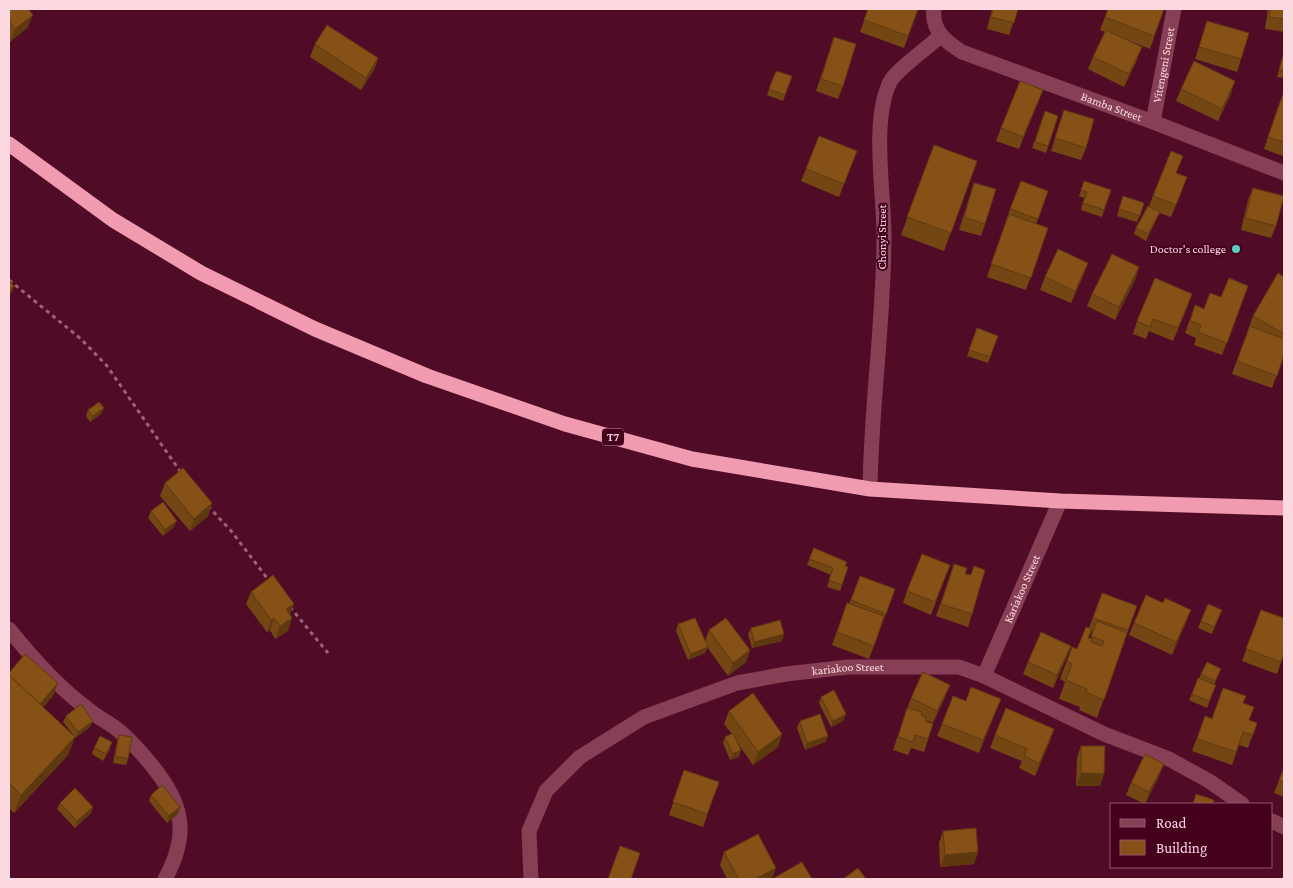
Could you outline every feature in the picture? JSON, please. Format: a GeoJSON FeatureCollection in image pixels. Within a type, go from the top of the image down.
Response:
{"type":"FeatureCollection","features":[{"type":"Feature","properties":{"kind":"highway","name":"T7"},"geometry":{"type":"LineString","coordinates":[[9,144],[113,220],[201,273],[314,329],[427,376],[565,424],[692,459],[870,489],[1060,501],[1282,510]]}},
{"type":"Feature","properties":{"kind":"street"},"geometry":{"type":"LineString","coordinates":[[934,9],[936,26],[940,36]]}},
{"type":"Feature","properties":{"kind":"street","name":"Vitengeni Street"},"geometry":{"type":"LineString","coordinates":[[1153,122],[1174,9]]}},
{"type":"Feature","properties":{"kind":"street","name":"Bamba Street"},"geometry":{"type":"LineString","coordinates":[[940,36],[962,52],[1153,122],[1284,173]]}},
{"type":"Feature","properties":{"kind":"street","name":"Chonyi Street"},"geometry":{"type":"LineString","coordinates":[[870,489],[871,428],[880,341],[884,236],[881,110],[890,80],[940,36]]}},
{"type":"Feature","properties":{"kind":"street","name":"Kariakoo Street"},"geometry":{"type":"LineString","coordinates":[[984,676],[1060,501]]}},
{"type":"Feature","properties":{"kind":"street"},"geometry":{"type":"LineString","coordinates":[[9,629],[64,689],[89,711],[115,727],[138,749],[162,777],[176,802],[181,828],[174,863],[165,879]]}},
{"type":"Feature","properties":{"kind":"street","name":"kariakoo Street"},"geometry":{"type":"LineString","coordinates":[[531,879],[528,831],[546,791],[580,758],[644,717],[737,683],[786,674],[848,667],[959,667],[984,676],[1104,734],[1169,758],[1209,781],[1241,803]]}},
{"type":"Feature","properties":{"kind":"path"},"geometry":{"type":"LineString","coordinates":[[9,280],[81,339],[106,366],[183,475]]}},
{"type":"Feature","properties":{"kind":"path"},"geometry":{"type":"LineString","coordinates":[[206,505],[232,532],[273,586]]}},
{"type":"Feature","properties":{"kind":"path"},"geometry":{"type":"LineString","coordinates":[[285,600],[328,653]]}},
{"type":"Feature","properties":{"kind":"building"},"geometry":{"type":"Polygon","coordinates":[[[9,9],[28,9],[33,15],[15,29],[9,21],[9,9]]]}},
{"type":"Feature","properties":{"kind":"building"},"geometry":{"type":"Polygon","coordinates":[[[868,9],[918,9],[908,36],[864,20],[868,9]]]}},
{"type":"Feature","properties":{"kind":"building"},"geometry":{"type":"Polygon","coordinates":[[[993,9],[1018,9],[1014,23],[991,17],[993,9]]]}},
{"type":"Feature","properties":{"kind":"building"},"geometry":{"type":"Polygon","coordinates":[[[1108,9],[1164,9],[1154,36],[1105,17],[1108,9]]]}},
{"type":"Feature","properties":{"kind":"building"},"geometry":{"type":"Polygon","coordinates":[[[1271,9],[1284,9],[1284,19],[1269,17],[1271,9]]]}},
{"type":"Feature","properties":{"kind":"building"},"geometry":{"type":"Polygon","coordinates":[[[1207,21],[1249,33],[1241,59],[1199,47],[1207,21]]]}},
{"type":"Feature","properties":{"kind":"building"},"geometry":{"type":"Polygon","coordinates":[[[327,25],[378,58],[366,78],[315,44],[327,25]]]}},
{"type":"Feature","properties":{"kind":"building"},"geometry":{"type":"Polygon","coordinates":[[[1106,30],[1142,47],[1129,74],[1093,57],[1106,30]]]}},
{"type":"Feature","properties":{"kind":"building"},"geometry":{"type":"Polygon","coordinates":[[[834,37],[856,44],[843,86],[821,79],[834,37]]]}},
{"type":"Feature","properties":{"kind":"building"},"geometry":{"type":"Polygon","coordinates":[[[1284,52],[1284,71],[1279,70],[1284,52]]]}},
{"type":"Feature","properties":{"kind":"building"},"geometry":{"type":"Polygon","coordinates":[[[1194,61],[1235,81],[1222,109],[1181,89],[1194,61]]]}},
{"type":"Feature","properties":{"kind":"building"},"geometry":{"type":"Polygon","coordinates":[[[776,71],[792,76],[785,95],[769,89],[776,71]]]}},
{"type":"Feature","properties":{"kind":"building"},"geometry":{"type":"Polygon","coordinates":[[[1020,81],[1043,90],[1023,137],[1001,128],[1020,81]]]}},
{"type":"Feature","properties":{"kind":"building"},"geometry":{"type":"Polygon","coordinates":[[[1284,95],[1284,142],[1268,137],[1284,95]]]}},
{"type":"Feature","properties":{"kind":"building"},"geometry":{"type":"Polygon","coordinates":[[[1064,110],[1094,119],[1086,148],[1055,138],[1064,110]]]}},
{"type":"Feature","properties":{"kind":"building"},"geometry":{"type":"Polygon","coordinates":[[[1045,111],[1058,116],[1048,146],[1035,142],[1045,111]]]}},
{"type":"Feature","properties":{"kind":"building"},"geometry":{"type":"Polygon","coordinates":[[[819,136],[857,151],[844,184],[806,169],[819,136]]]}},
{"type":"Feature","properties":{"kind":"building"},"geometry":{"type":"Polygon","coordinates":[[[934,145],[977,161],[951,233],[907,217],[934,145]]]}},
{"type":"Feature","properties":{"kind":"building"},"geometry":{"type":"Polygon","coordinates":[[[1171,151],[1183,156],[1176,173],[1187,177],[1176,205],[1153,196],[1171,151]]]}},
{"type":"Feature","properties":{"kind":"building"},"geometry":{"type":"Polygon","coordinates":[[[1021,181],[1048,191],[1038,219],[1010,209],[1021,181]]]}},
{"type":"Feature","properties":{"kind":"building"},"geometry":{"type":"Polygon","coordinates":[[[1084,181],[1111,190],[1104,210],[1083,203],[1087,192],[1081,190],[1084,181]]]}},
{"type":"Feature","properties":{"kind":"building"},"geometry":{"type":"Polygon","coordinates":[[[974,183],[996,189],[985,224],[964,217],[974,183]]]}},
{"type":"Feature","properties":{"kind":"building"},"geometry":{"type":"Polygon","coordinates":[[[1253,188],[1284,196],[1276,226],[1245,218],[1253,188]]]}},
{"type":"Feature","properties":{"kind":"building"},"geometry":{"type":"Polygon","coordinates":[[[1123,196],[1144,203],[1140,216],[1119,209],[1123,196]]]}},
{"type":"Feature","properties":{"kind":"building"},"geometry":{"type":"Polygon","coordinates":[[[1148,206],[1160,212],[1148,234],[1136,228],[1148,206]]]}},
{"type":"Feature","properties":{"kind":"building"},"geometry":{"type":"Polygon","coordinates":[[[1009,214],[1048,228],[1031,278],[991,264],[1009,214]]]}},
{"type":"Feature","properties":{"kind":"building"},"geometry":{"type":"Polygon","coordinates":[[[1058,249],[1088,263],[1075,291],[1045,277],[1058,249]]]}},
{"type":"Feature","properties":{"kind":"building"},"geometry":{"type":"Polygon","coordinates":[[[1112,254],[1139,267],[1119,307],[1092,294],[1112,254]]]}},
{"type":"Feature","properties":{"kind":"building"},"geometry":{"type":"Polygon","coordinates":[[[1278,273],[1284,277],[1284,334],[1253,316],[1278,273]]]}},
{"type":"Feature","properties":{"kind":"building"},"geometry":{"type":"Polygon","coordinates":[[[1155,278],[1192,294],[1178,328],[1153,319],[1150,327],[1137,321],[1155,278]]]}},
{"type":"Feature","properties":{"kind":"building"},"geometry":{"type":"Polygon","coordinates":[[[1229,278],[1248,286],[1227,343],[1198,332],[1201,325],[1190,321],[1195,305],[1204,309],[1210,293],[1221,297],[1229,278]]]}},
{"type":"Feature","properties":{"kind":"building"},"geometry":{"type":"Polygon","coordinates":[[[9,280],[14,286],[9,292],[9,280]]]}},
{"type":"Feature","properties":{"kind":"building"},"geometry":{"type":"Polygon","coordinates":[[[1250,326],[1284,339],[1284,355],[1277,376],[1237,361],[1250,326]]]}},
{"type":"Feature","properties":{"kind":"building"},"geometry":{"type":"Polygon","coordinates":[[[977,328],[998,336],[990,357],[969,350],[977,328]]]}},
{"type":"Feature","properties":{"kind":"building"},"geometry":{"type":"Polygon","coordinates":[[[99,402],[104,408],[93,416],[88,410],[99,402]]]}},
{"type":"Feature","properties":{"kind":"building"},"geometry":{"type":"Polygon","coordinates":[[[183,468],[212,503],[194,519],[165,483],[183,468]]]}},
{"type":"Feature","properties":{"kind":"building"},"geometry":{"type":"Polygon","coordinates":[[[163,502],[177,521],[165,529],[151,511],[163,502]]]}},
{"type":"Feature","properties":{"kind":"building"},"geometry":{"type":"Polygon","coordinates":[[[814,548],[847,562],[845,566],[848,567],[842,585],[829,580],[833,568],[809,559],[814,548]]]}},
{"type":"Feature","properties":{"kind":"building"},"geometry":{"type":"Polygon","coordinates":[[[922,554],[950,565],[935,602],[907,591],[922,554]]]}},
{"type":"Feature","properties":{"kind":"building"},"geometry":{"type":"Polygon","coordinates":[[[954,564],[967,568],[965,574],[971,575],[974,566],[985,570],[972,614],[941,604],[954,564]]]}},
{"type":"Feature","properties":{"kind":"building"},"geometry":{"type":"Polygon","coordinates":[[[273,575],[294,604],[286,609],[292,618],[280,626],[274,618],[271,620],[251,592],[273,575]]]}},
{"type":"Feature","properties":{"kind":"building"},"geometry":{"type":"Polygon","coordinates":[[[860,576],[895,589],[886,614],[851,600],[860,576]]]}},
{"type":"Feature","properties":{"kind":"building"},"geometry":{"type":"Polygon","coordinates":[[[1102,593],[1137,606],[1128,630],[1093,618],[1102,593]]]}},
{"type":"Feature","properties":{"kind":"building"},"geometry":{"type":"Polygon","coordinates":[[[1146,595],[1163,603],[1165,598],[1191,610],[1176,642],[1134,623],[1146,595]]]}},
{"type":"Feature","properties":{"kind":"building"},"geometry":{"type":"Polygon","coordinates":[[[847,603],[884,616],[874,646],[837,632],[847,603]]]}},
{"type":"Feature","properties":{"kind":"building"},"geometry":{"type":"Polygon","coordinates":[[[1208,604],[1222,610],[1214,627],[1201,621],[1208,604]]]}},
{"type":"Feature","properties":{"kind":"building"},"geometry":{"type":"Polygon","coordinates":[[[1261,610],[1284,618],[1284,654],[1281,662],[1246,649],[1261,610]]]}},
{"type":"Feature","properties":{"kind":"building"},"geometry":{"type":"Polygon","coordinates":[[[695,618],[708,647],[691,654],[678,624],[695,618]]]}},
{"type":"Feature","properties":{"kind":"building"},"geometry":{"type":"Polygon","coordinates":[[[726,618],[750,650],[733,663],[709,630],[726,618]]]}},
{"type":"Feature","properties":{"kind":"building"},"geometry":{"type":"Polygon","coordinates":[[[780,620],[784,634],[754,642],[751,628],[780,620]]]}},
{"type":"Feature","properties":{"kind":"building"},"geometry":{"type":"Polygon","coordinates":[[[1097,621],[1127,633],[1104,700],[1086,692],[1087,689],[1066,680],[1072,664],[1067,661],[1072,647],[1077,649],[1086,627],[1092,629],[1088,638],[1092,639],[1091,642],[1102,646],[1104,641],[1091,636],[1097,621]]]}},
{"type":"Feature","properties":{"kind":"building"},"geometry":{"type":"Polygon","coordinates":[[[1041,632],[1071,646],[1057,675],[1028,662],[1041,632]]]}},
{"type":"Feature","properties":{"kind":"building"},"geometry":{"type":"Polygon","coordinates":[[[25,654],[58,683],[40,704],[9,675],[25,654]]]}},
{"type":"Feature","properties":{"kind":"building"},"geometry":{"type":"Polygon","coordinates":[[[1207,662],[1221,669],[1215,681],[1201,674],[1207,662]]]}},
{"type":"Feature","properties":{"kind":"building"},"geometry":{"type":"Polygon","coordinates":[[[923,672],[950,685],[937,711],[911,698],[923,672]]]}},
{"type":"Feature","properties":{"kind":"building"},"geometry":{"type":"Polygon","coordinates":[[[9,675],[75,737],[21,795],[9,783],[9,675]]]}},
{"type":"Feature","properties":{"kind":"building"},"geometry":{"type":"Polygon","coordinates":[[[1198,678],[1216,685],[1209,701],[1192,694],[1198,678]]]}},
{"type":"Feature","properties":{"kind":"building"},"geometry":{"type":"Polygon","coordinates":[[[971,687],[1001,699],[983,740],[942,724],[953,696],[966,701],[971,687]]]}},
{"type":"Feature","properties":{"kind":"building"},"geometry":{"type":"Polygon","coordinates":[[[1223,688],[1246,696],[1243,703],[1254,707],[1249,720],[1257,723],[1253,735],[1243,732],[1236,752],[1197,739],[1205,716],[1212,719],[1223,688]]]}},
{"type":"Feature","properties":{"kind":"building"},"geometry":{"type":"Polygon","coordinates":[[[834,690],[846,714],[833,721],[821,697],[834,690]]]}},
{"type":"Feature","properties":{"kind":"building"},"geometry":{"type":"Polygon","coordinates":[[[753,693],[782,734],[758,752],[729,711],[753,693]]]}},
{"type":"Feature","properties":{"kind":"building"},"geometry":{"type":"Polygon","coordinates":[[[81,704],[93,721],[78,732],[66,716],[81,704]]]}},
{"type":"Feature","properties":{"kind":"building"},"geometry":{"type":"Polygon","coordinates":[[[907,708],[922,712],[921,715],[926,717],[925,721],[933,724],[928,739],[915,735],[913,742],[898,737],[907,708]]]}},
{"type":"Feature","properties":{"kind":"building"},"geometry":{"type":"Polygon","coordinates":[[[1006,708],[1054,729],[1039,764],[1024,755],[1027,749],[995,735],[1006,708]]]}},
{"type":"Feature","properties":{"kind":"building"},"geometry":{"type":"Polygon","coordinates":[[[820,714],[828,736],[807,743],[800,721],[820,714]]]}},
{"type":"Feature","properties":{"kind":"building"},"geometry":{"type":"Polygon","coordinates":[[[733,733],[741,750],[733,754],[725,737],[733,733]]]}},
{"type":"Feature","properties":{"kind":"building"},"geometry":{"type":"Polygon","coordinates":[[[119,735],[132,737],[128,759],[115,756],[119,735]]]}},
{"type":"Feature","properties":{"kind":"building"},"geometry":{"type":"Polygon","coordinates":[[[100,736],[112,742],[106,754],[94,748],[100,736]]]}},
{"type":"Feature","properties":{"kind":"building"},"geometry":{"type":"Polygon","coordinates":[[[1081,746],[1105,746],[1104,774],[1081,773],[1081,746]]]}},
{"type":"Feature","properties":{"kind":"building"},"geometry":{"type":"Polygon","coordinates":[[[1145,754],[1164,764],[1149,792],[1131,783],[1145,754]]]}},
{"type":"Feature","properties":{"kind":"building"},"geometry":{"type":"Polygon","coordinates":[[[1284,768],[1284,783],[1279,780],[1284,768]]]}},
{"type":"Feature","properties":{"kind":"building"},"geometry":{"type":"Polygon","coordinates":[[[684,770],[719,782],[707,814],[673,802],[684,770]]]}},
{"type":"Feature","properties":{"kind":"building"},"geometry":{"type":"Polygon","coordinates":[[[162,785],[180,807],[169,816],[151,795],[162,785]]]}},
{"type":"Feature","properties":{"kind":"building"},"geometry":{"type":"Polygon","coordinates":[[[75,788],[93,807],[77,821],[60,803],[75,788]]]}},
{"type":"Feature","properties":{"kind":"building"},"geometry":{"type":"Polygon","coordinates":[[[1196,794],[1214,800],[1213,803],[1193,803],[1196,794]]]}},
{"type":"Feature","properties":{"kind":"building"},"geometry":{"type":"Polygon","coordinates":[[[976,828],[978,852],[945,855],[943,831],[976,828]]]}},
{"type":"Feature","properties":{"kind":"building"},"geometry":{"type":"Polygon","coordinates":[[[758,834],[776,868],[755,879],[739,879],[724,852],[758,834]]]}},
{"type":"Feature","properties":{"kind":"building"},"geometry":{"type":"Polygon","coordinates":[[[620,846],[640,853],[631,879],[608,879],[620,846]]]}},
{"type":"Feature","properties":{"kind":"building"},"geometry":{"type":"Polygon","coordinates":[[[802,862],[812,879],[772,879],[802,862]]]}},
{"type":"Feature","properties":{"kind":"building"},"geometry":{"type":"Polygon","coordinates":[[[858,868],[866,879],[843,879],[858,868]]]}},
{"type":"Feature","properties":{"kind":"place","name":"Doctor's college"},"geometry":{"type":"Point","coordinates":[1236,249]}}]}
